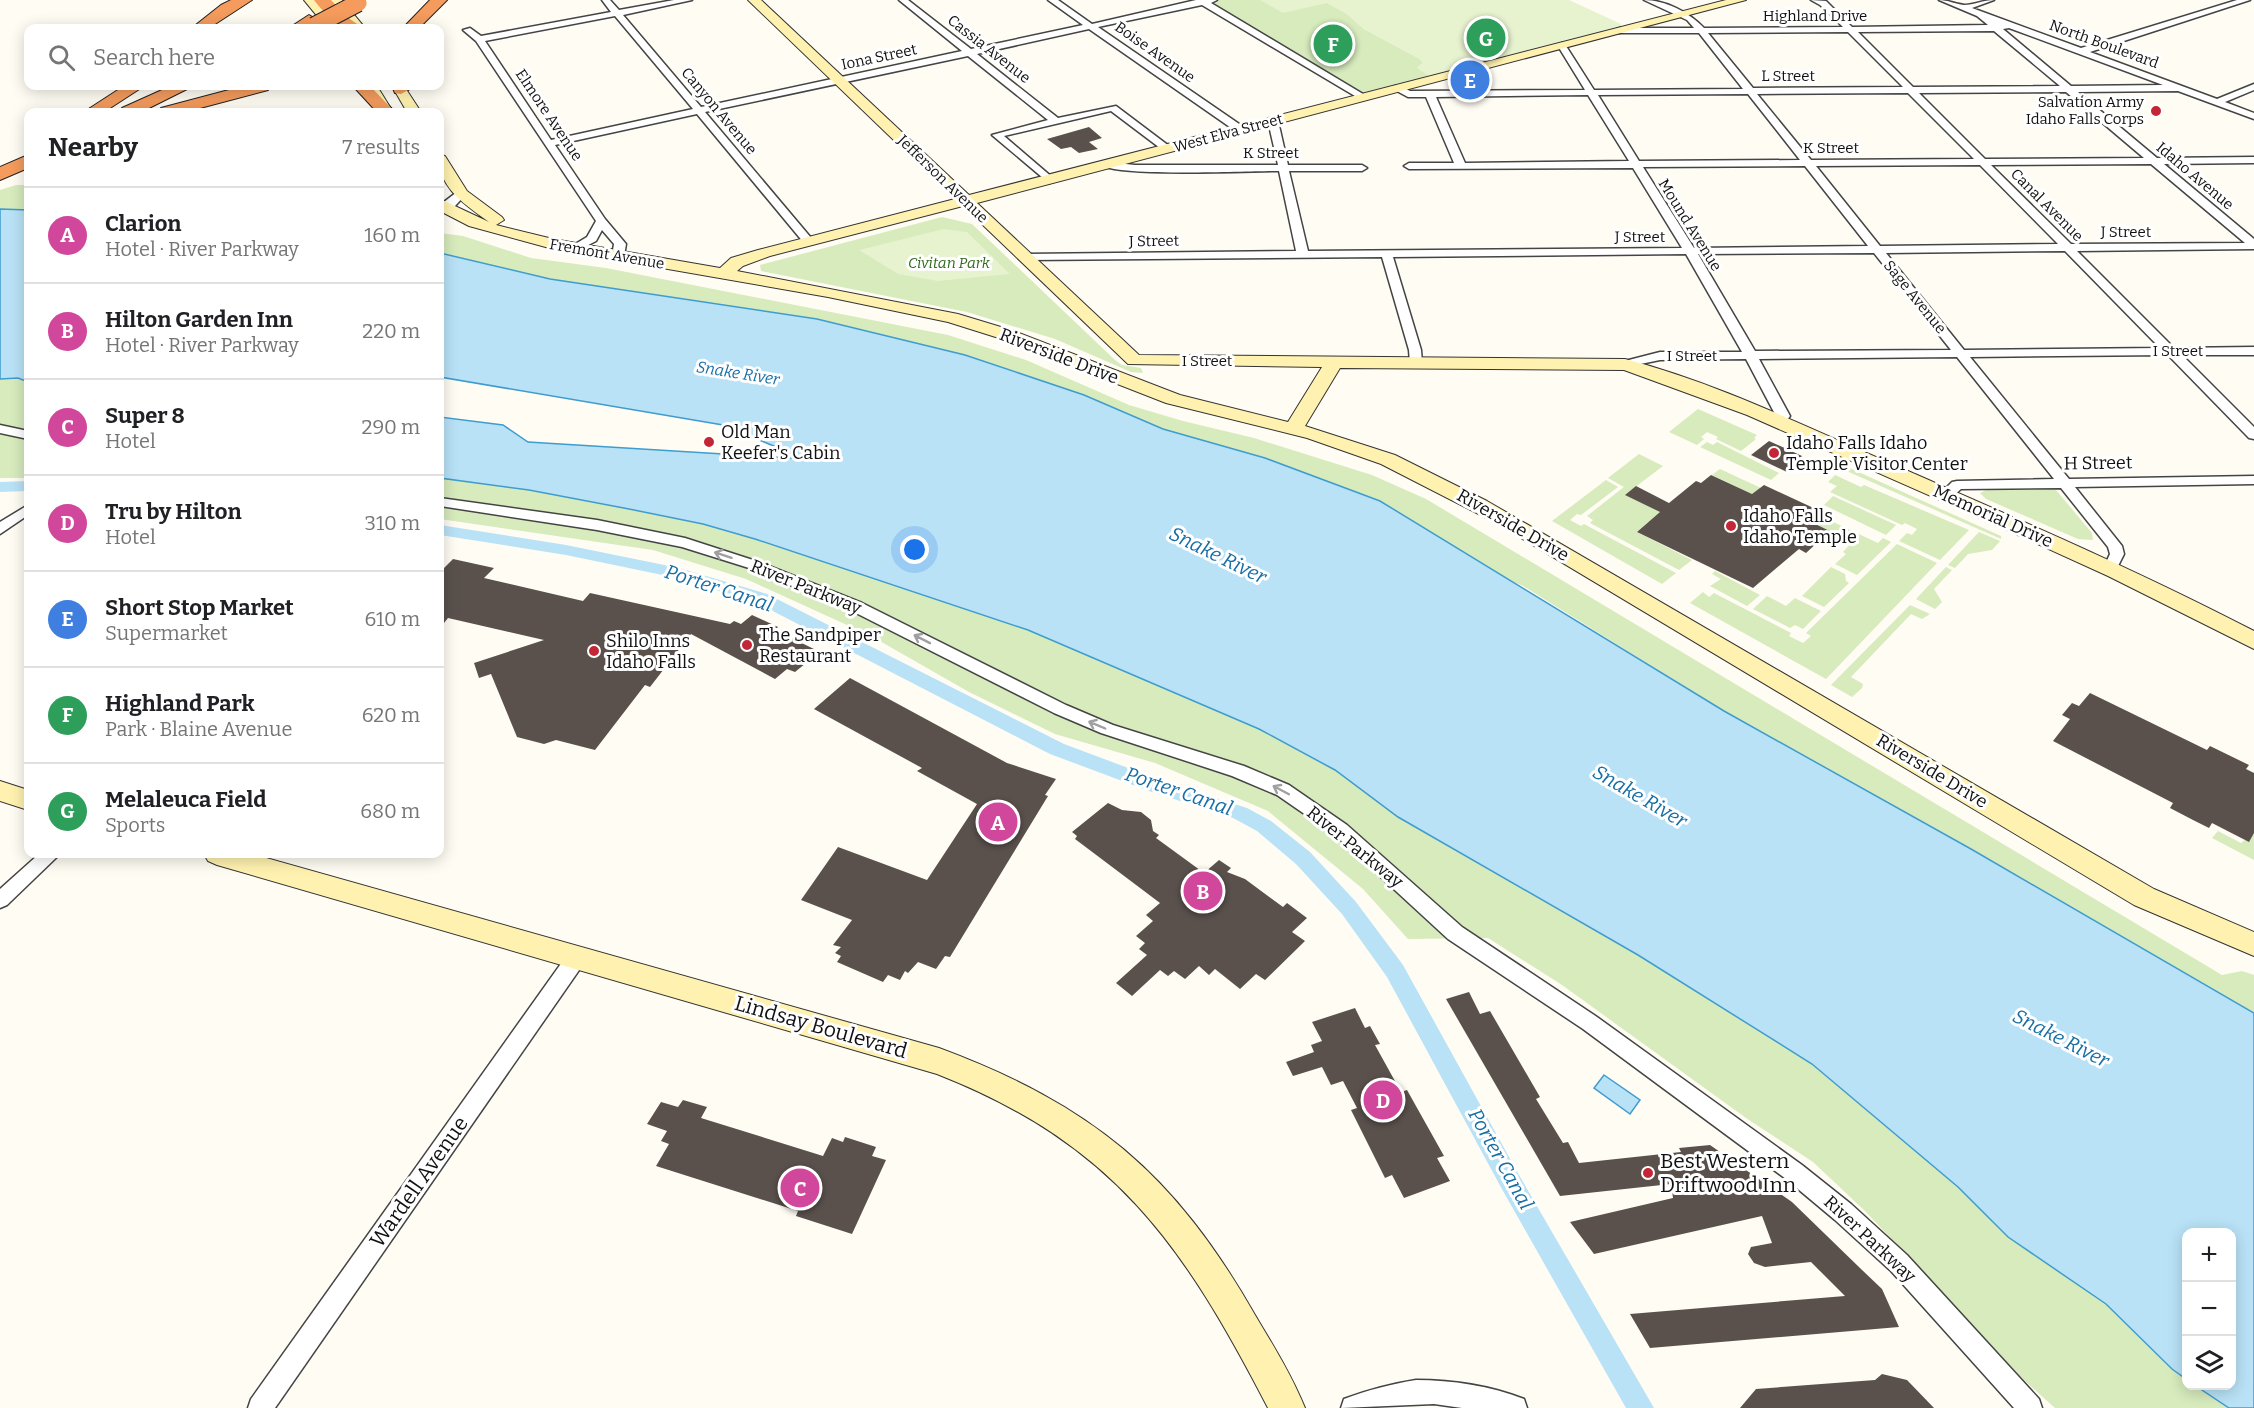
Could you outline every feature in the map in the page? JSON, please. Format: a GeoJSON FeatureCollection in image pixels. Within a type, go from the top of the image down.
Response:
{"type":"FeatureCollection","features":[{"type":"Feature","properties":{"kind":"highway"},"geometry":{"type":"LineString","coordinates":[[205,24],[226,8],[244,0]]}},
{"type":"Feature","properties":{"kind":"highway"},"geometry":{"type":"LineString","coordinates":[[322,0],[341,20],[349,24]]}},
{"type":"Feature","properties":{"kind":"highway"},"geometry":{"type":"LineString","coordinates":[[415,24],[439,0]]}},
{"type":"Feature","properties":{"kind":"highway"},"geometry":{"type":"LineString","coordinates":[[316,24],[356,1]]}},
{"type":"Feature","properties":{"kind":"highway"},"geometry":{"type":"LineString","coordinates":[[99,108],[129,90]]}},
{"type":"Feature","properties":{"kind":"highway"},"geometry":{"type":"LineString","coordinates":[[137,108],[175,90]]}},
{"type":"Feature","properties":{"kind":"highway"},"geometry":{"type":"LineString","coordinates":[[182,108],[247,90]]}},
{"type":"Feature","properties":{"kind":"highway"},"geometry":{"type":"LineString","coordinates":[[365,90],[382,108]]}},
{"type":"Feature","properties":{"kind":"street"},"geometry":{"type":"LineString","coordinates":[[309,0],[314,24]]}},
{"type":"Feature","properties":{"kind":"street"},"geometry":{"type":"LineString","coordinates":[[335,0],[354,24]]}},
{"type":"Feature","properties":{"kind":"street","name":"Canyon Avenue"},"geometry":{"type":"LineString","coordinates":[[606,0],[808,242]]}},
{"type":"Feature","properties":{"kind":"street"},"geometry":{"type":"LineString","coordinates":[[478,39],[688,0]]}},
{"type":"Feature","properties":{"kind":"street","name":"Jefferson Avenue"},"geometry":{"type":"LineString","coordinates":[[754,0],[1131,358]]}},
{"type":"Feature","properties":{"kind":"street","name":"Cassia Avenue"},"geometry":{"type":"LineString","coordinates":[[903,0],[1056,121]]}},
{"type":"Feature","properties":{"kind":"street","name":"Boise Avenue"},"geometry":{"type":"LineString","coordinates":[[1052,0],[1240,130]]}},
{"type":"Feature","properties":{"kind":"street","name":"Sage Avenue"},"geometry":{"type":"LineString","coordinates":[[1648,0],[1690,18],[1701,30],[2115,546],[2117,554],[2111,567]]}},
{"type":"Feature","properties":{"kind":"street","name":"West Elva Street"},"geometry":{"type":"LineString","coordinates":[[712,273],[736,262],[808,242],[1740,0]]}},
{"type":"Feature","properties":{"kind":"street","name":"Canal Avenue"},"geometry":{"type":"LineString","coordinates":[[1815,0],[1823,3],[1850,29],[2254,435]]}},
{"type":"Feature","properties":{"kind":"street","name":"North Boulevard"},"geometry":{"type":"LineString","coordinates":[[1943,0],[2254,116]]}},
{"type":"Feature","properties":{"kind":"street"},"geometry":{"type":"LineString","coordinates":[[1963,8],[1990,0]]}},
{"type":"Feature","properties":{"kind":"street"},"geometry":{"type":"LineString","coordinates":[[2082,51],[2246,0]]}},
{"type":"Feature","properties":{"kind":"street"},"geometry":{"type":"LineString","coordinates":[[1206,1],[1363,97]]}},
{"type":"Feature","properties":{"kind":"street","name":"Iona Street"},"geometry":{"type":"LineString","coordinates":[[550,143],[1206,1]]}},
{"type":"Feature","properties":{"kind":"street","name":"Idaho Avenue"},"geometry":{"type":"LineString","coordinates":[[1980,14],[2254,245]]}},
{"type":"Feature","properties":{"kind":"street","name":"Highland Drive"},"geometry":{"type":"LineString","coordinates":[[1620,31],[1997,28],[2009,25]]}},
{"type":"Feature","properties":{"kind":"street","name":"Elmore Avenue"},"geometry":{"type":"LineString","coordinates":[[467,30],[478,39],[601,221],[620,244],[618,256]]}},
{"type":"Feature","properties":{"kind":"street","name":"Mound Avenue"},"geometry":{"type":"LineString","coordinates":[[1562,45],[1690,251],[1780,406],[1783,416],[1778,422]]}},
{"type":"Feature","properties":{"kind":"street"},"geometry":{"type":"LineString","coordinates":[[2217,102],[2254,87]]}},
{"type":"Feature","properties":{"kind":"street","name":"L Street"},"geometry":{"type":"LineString","coordinates":[[1398,88],[1408,94],[1430,94],[2180,88]]}},
{"type":"Feature","properties":{"kind":"street"},"geometry":{"type":"LineString","coordinates":[[373,90],[384,108]]}},
{"type":"Feature","properties":{"kind":"street"},"geometry":{"type":"LineString","coordinates":[[402,90],[412,108]]}},
{"type":"Feature","properties":{"kind":"street"},"geometry":{"type":"LineString","coordinates":[[1430,94],[1461,166]]}},
{"type":"Feature","properties":{"kind":"street"},"geometry":{"type":"LineString","coordinates":[[1049,180],[997,135],[1113,108],[1168,149]]}},
{"type":"Feature","properties":{"kind":"street"},"geometry":{"type":"LineString","coordinates":[[1273,121],[1286,168],[1303,255]]}},
{"type":"Feature","properties":{"kind":"street","name":"K Street"},"geometry":{"type":"LineString","coordinates":[[1409,166],[2254,160]]}},
{"type":"Feature","properties":{"kind":"street","name":"K Street"},"geometry":{"type":"LineString","coordinates":[[1107,165],[1135,168],[1362,168]]}},
{"type":"Feature","properties":{"kind":"street","name":"Fremont Avenue"},"geometry":{"type":"LineString","coordinates":[[444,166],[461,194],[512,232]]}},
{"type":"Feature","properties":{"kind":"street"},"geometry":{"type":"LineString","coordinates":[[444,205],[461,194]]}},
{"type":"Feature","properties":{"kind":"street","name":"Fremont Avenue"},"geometry":{"type":"LineString","coordinates":[[444,208],[477,222],[573,249],[712,273]]}},
{"type":"Feature","properties":{"kind":"street"},"geometry":{"type":"LineString","coordinates":[[573,249],[592,239],[601,221]]}},
{"type":"Feature","properties":{"kind":"street","name":"J Street"},"geometry":{"type":"LineString","coordinates":[[1026,257],[2254,245]]}},
{"type":"Feature","properties":{"kind":"street"},"geometry":{"type":"LineString","coordinates":[[1386,253],[1415,350],[1416,363]]}},
{"type":"Feature","properties":{"kind":"street","name":"Riverside Drive"},"geometry":{"type":"LineString","coordinates":[[712,273],[952,318],[1033,343],[1120,380],[1187,404],[1293,429],[1396,462],[1448,487],[2136,892],[2180,915],[2254,944]]}},
{"type":"Feature","properties":{"kind":"street","name":"I Street"},"geometry":{"type":"LineString","coordinates":[[1131,358],[1147,361],[1625,364],[1660,356],[2254,351]]}},
{"type":"Feature","properties":{"kind":"street"},"geometry":{"type":"LineString","coordinates":[[1293,429],[1334,362]]}},
{"type":"Feature","properties":{"kind":"street","name":"Memorial Drive"},"geometry":{"type":"LineString","coordinates":[[1625,364],[1667,377],[1778,422],[2111,567],[2254,642]]}},
{"type":"Feature","properties":{"kind":"street"},"geometry":{"type":"LineString","coordinates":[[0,429],[24,434]]}},
{"type":"Feature","properties":{"kind":"street","name":"H Street"},"geometry":{"type":"LineString","coordinates":[[1946,495],[1957,485],[2254,480]]}},
{"type":"Feature","properties":{"kind":"street","name":"River Parkway"},"geometry":{"type":"LineString","coordinates":[[444,503],[597,525],[685,543],[799,582],[858,607],[1060,710],[1107,729],[1238,771],[1283,790],[1341,830],[1455,933],[1590,1023],[1794,1172],[1843,1212],[1899,1263],[2030,1408]]}},
{"type":"Feature","properties":{"kind":"street"},"geometry":{"type":"LineString","coordinates":[[0,529],[24,512]]}},
{"type":"Feature","properties":{"kind":"street"},"geometry":{"type":"LineString","coordinates":[[0,792],[24,799]]}},
{"type":"Feature","properties":{"kind":"street"},"geometry":{"type":"LineString","coordinates":[[0,900],[47,858]]}},
{"type":"Feature","properties":{"kind":"street","name":"Lindsay Boulevard"},"geometry":{"type":"LineString","coordinates":[[231,858],[939,1062],[982,1077],[1035,1104],[1097,1146],[1146,1190],[1182,1230],[1235,1310],[1287,1408]]}},
{"type":"Feature","properties":{"kind":"street","name":"Wardell Avenue"},"geometry":{"type":"LineString","coordinates":[[260,1408],[577,957]]}},
{"type":"Feature","properties":{"kind":"street"},"geometry":{"type":"LineString","coordinates":[[1353,1408],[1412,1391],[1452,1392],[1515,1408]]}},
{"type":"Feature","properties":{"kind":"green space"},"geometry":{"type":"Polygon","coordinates":[[[1213,0],[1322,0],[1347,14],[1364,29],[1420,59],[1423,63],[1418,67],[1433,79],[1363,97],[1204,2],[1213,0]]]}},
{"type":"Feature","properties":{"kind":"green space"},"geometry":{"type":"Polygon","coordinates":[[[1260,0],[1569,0],[1621,24],[1620,31],[1433,79],[1417,68],[1423,63],[1420,59],[1364,29],[1347,14],[1327,3],[1283,13],[1260,0]]]}},
{"type":"Feature","properties":{"kind":"green space"},"geometry":{"type":"Polygon","coordinates":[[[24,185],[24,210],[0,209],[0,190],[24,185]]]}},
{"type":"Feature","properties":{"kind":"green space","name":"Civitan Park"},"geometry":{"type":"Polygon","coordinates":[[[942,217],[972,224],[1115,360],[1122,365],[1141,368],[1143,373],[1131,372],[1055,339],[967,312],[761,271],[760,265],[942,217]]]}},
{"type":"Feature","properties":{"kind":"green space"},"geometry":{"type":"Polygon","coordinates":[[[943,229],[967,232],[1010,274],[938,281],[898,274],[859,250],[943,229]]]}},
{"type":"Feature","properties":{"kind":"green space"},"geometry":{"type":"Polygon","coordinates":[[[444,234],[463,236],[531,258],[606,268],[948,335],[1026,360],[1129,405],[1254,438],[1372,475],[1426,499],[2222,975],[2242,971],[2254,975],[2254,1013],[1971,849],[1724,711],[1523,586],[1084,395],[444,254],[444,234]]]}},
{"type":"Feature","properties":{"kind":"green space"},"geometry":{"type":"Polygon","coordinates":[[[18,378],[24,380],[24,478],[0,478],[0,379],[18,378]]]}},
{"type":"Feature","properties":{"kind":"green space"},"geometry":{"type":"Polygon","coordinates":[[[1698,409],[1757,435],[1754,438],[1756,439],[1741,451],[1707,432],[1701,437],[1704,439],[1697,445],[1669,432],[1698,409]]]}},
{"type":"Feature","properties":{"kind":"green space"},"geometry":{"type":"Polygon","coordinates":[[[1707,442],[1713,445],[1717,442],[1779,473],[1771,480],[1700,447],[1707,442]]]}},
{"type":"Feature","properties":{"kind":"green space"},"geometry":{"type":"Polygon","coordinates":[[[1639,454],[1663,466],[1626,494],[1660,512],[1637,532],[1692,560],[1679,570],[1590,523],[1593,520],[1587,516],[1624,487],[1608,478],[1639,454]]]}},
{"type":"Feature","properties":{"kind":"green space"},"geometry":{"type":"Polygon","coordinates":[[[1845,466],[2001,536],[2001,539],[1842,469],[1845,466]]]}},
{"type":"Feature","properties":{"kind":"green space"},"geometry":{"type":"Polygon","coordinates":[[[1720,469],[1761,488],[1754,495],[1712,475],[1720,469]]]}},
{"type":"Feature","properties":{"kind":"green space"},"geometry":{"type":"Polygon","coordinates":[[[1835,475],[1969,530],[1940,560],[1899,541],[1907,533],[1912,535],[1917,529],[1905,523],[1902,525],[1830,492],[1837,486],[1828,482],[1835,475]]]}},
{"type":"Feature","properties":{"kind":"green space"},"geometry":{"type":"Polygon","coordinates":[[[444,479],[529,490],[629,509],[703,524],[755,539],[1028,630],[1259,729],[1335,770],[1398,817],[1638,955],[1812,1064],[1958,1187],[2008,1237],[2106,1304],[2171,1369],[2182,1376],[2182,1390],[2202,1390],[2229,1408],[2055,1408],[2024,1380],[1865,1211],[1813,1162],[1746,1118],[1562,985],[1488,938],[1408,939],[1363,889],[1268,811],[1155,763],[1055,734],[969,692],[871,636],[746,579],[653,550],[444,520],[444,479]]]}},
{"type":"Feature","properties":{"kind":"green space"},"geometry":{"type":"Polygon","coordinates":[[[1606,480],[1618,487],[1581,515],[1577,514],[1570,520],[1581,526],[1584,524],[1676,573],[1662,584],[1552,521],[1606,480]]]}},
{"type":"Feature","properties":{"kind":"green space"},"geometry":{"type":"Polygon","coordinates":[[[1986,490],[2056,490],[2092,533],[2093,540],[2078,539],[1986,499],[1980,493],[1986,490]]]}},
{"type":"Feature","properties":{"kind":"green space"},"geometry":{"type":"Polygon","coordinates":[[[1833,496],[1896,525],[1886,535],[1824,505],[1833,496]]]}},
{"type":"Feature","properties":{"kind":"green space"},"geometry":{"type":"Polygon","coordinates":[[[1816,514],[1878,543],[1883,538],[1891,542],[1857,575],[1835,564],[1846,554],[1843,552],[1852,542],[1807,520],[1816,514]]]}},
{"type":"Feature","properties":{"kind":"green space"},"geometry":{"type":"Polygon","coordinates":[[[1979,532],[2000,541],[1992,550],[1968,554],[1955,568],[1948,565],[1979,532]]]}},
{"type":"Feature","properties":{"kind":"green space"},"geometry":{"type":"Polygon","coordinates":[[[1897,544],[1937,563],[1826,679],[1690,603],[1703,592],[1709,597],[1714,593],[1791,633],[1789,636],[1803,643],[1811,636],[1806,633],[1897,544]]]}},
{"type":"Feature","properties":{"kind":"green space"},"geometry":{"type":"Polygon","coordinates":[[[1831,567],[1845,574],[1846,581],[1849,583],[1824,607],[1802,596],[1831,567]]]}},
{"type":"Feature","properties":{"kind":"green space"},"geometry":{"type":"Polygon","coordinates":[[[1946,567],[1952,570],[1934,589],[1942,602],[1935,609],[1916,599],[1946,567]]]}},
{"type":"Feature","properties":{"kind":"green space"},"geometry":{"type":"Polygon","coordinates":[[[1715,571],[1760,595],[1747,606],[1710,586],[1721,579],[1712,574],[1715,571]]]}},
{"type":"Feature","properties":{"kind":"green space"},"geometry":{"type":"Polygon","coordinates":[[[1767,596],[1786,606],[1795,598],[1821,611],[1803,629],[1795,625],[1790,628],[1753,609],[1767,596]]]}},
{"type":"Feature","properties":{"kind":"green space"},"geometry":{"type":"Polygon","coordinates":[[[1910,605],[1930,614],[1922,619],[1911,614],[1851,677],[1863,684],[1862,688],[1852,697],[1831,685],[1910,605]]]}},
{"type":"Feature","properties":{"kind":"green space"},"geometry":{"type":"Polygon","coordinates":[[[2218,831],[2241,843],[2254,833],[2254,860],[2212,838],[2218,831]]]}},
{"type":"Feature","properties":{"kind":"water"},"geometry":{"type":"Polygon","coordinates":[[[0,209],[24,210],[24,380],[18,378],[0,379],[0,209]]]}},
{"type":"Feature","properties":{"kind":"water","name":"Snake River"},"geometry":{"type":"Polygon","coordinates":[[[444,254],[550,279],[817,319],[965,355],[1084,395],[1163,429],[1265,458],[1380,501],[1724,711],[1971,849],[2254,1013],[2254,1408],[2229,1408],[2202,1390],[2236,1390],[2236,1228],[2182,1228],[2182,1376],[2106,1304],[2008,1237],[1958,1187],[1812,1064],[1638,955],[1398,817],[1335,770],[1259,729],[1028,630],[755,539],[703,524],[629,509],[529,490],[444,479],[444,418],[503,425],[528,442],[805,459],[723,425],[444,378],[444,254]]]}},
{"type":"Feature","properties":{"kind":"water"},"geometry":{"type":"Polygon","coordinates":[[[1604,1075],[1640,1100],[1630,1114],[1594,1088],[1604,1075]]]}},
{"type":"Feature","properties":{"kind":"building"},"geometry":{"type":"Polygon","coordinates":[[[1089,127],[1102,138],[1089,142],[1098,149],[1079,153],[1071,147],[1061,149],[1047,139],[1089,127]]]}},
{"type":"Feature","properties":{"kind":"building","name":"Idaho Falls Idaho Temple Visitor Center"},"geometry":{"type":"Polygon","coordinates":[[[1769,441],[1802,456],[1800,458],[1803,460],[1787,472],[1751,455],[1769,441]]]}},
{"type":"Feature","properties":{"kind":"building","name":"Idaho Falls Idaho Temple"},"geometry":{"type":"Polygon","coordinates":[[[1711,475],[1752,494],[1764,485],[1820,511],[1809,521],[1836,534],[1825,544],[1819,541],[1806,553],[1799,549],[1753,588],[1637,532],[1660,512],[1625,495],[1636,486],[1669,503],[1696,481],[1701,483],[1711,475]]]}},
{"type":"Feature","properties":{"kind":"building","name":"Shilo Inns Idaho Falls"},"geometry":{"type":"Polygon","coordinates":[[[453,559],[494,568],[484,578],[583,601],[590,593],[730,624],[734,621],[741,624],[752,615],[778,627],[775,630],[816,650],[808,657],[811,659],[795,672],[787,669],[775,679],[691,634],[650,687],[645,685],[595,750],[556,740],[544,744],[517,737],[491,674],[479,678],[474,663],[544,640],[448,618],[444,623],[444,568],[453,559]]]}},
{"type":"Feature","properties":{"kind":"building"},"geometry":{"type":"Polygon","coordinates":[[[850,678],[1007,763],[1056,779],[1045,795],[1048,796],[950,957],[945,956],[936,969],[918,962],[908,973],[905,971],[900,980],[888,975],[883,982],[837,962],[841,956],[835,953],[841,947],[833,945],[852,920],[801,900],[838,847],[927,880],[977,804],[917,771],[922,768],[814,709],[850,678]]]}},
{"type":"Feature","properties":{"kind":"building"},"geometry":{"type":"Polygon","coordinates":[[[2090,693],[2207,750],[2210,746],[2249,765],[2246,769],[2254,773],[2254,833],[2249,842],[2212,823],[2209,828],[2193,820],[2170,808],[2173,803],[2053,741],[2070,719],[2062,715],[2072,703],[2079,706],[2090,693]]]}},
{"type":"Feature","properties":{"kind":"building"},"geometry":{"type":"Polygon","coordinates":[[[1108,803],[1122,810],[1141,812],[1151,820],[1153,831],[1159,835],[1156,838],[1204,873],[1219,860],[1231,868],[1227,872],[1245,879],[1283,907],[1287,903],[1307,918],[1292,932],[1305,941],[1265,980],[1256,974],[1240,989],[1215,969],[1209,975],[1199,966],[1185,979],[1174,971],[1168,976],[1160,970],[1132,996],[1116,983],[1147,955],[1139,949],[1145,943],[1136,936],[1153,921],[1146,915],[1160,903],[1075,839],[1077,836],[1072,832],[1108,803]]]}},
{"type":"Feature","properties":{"kind":"building","name":"Best Western Driftwood Inn"},"geometry":{"type":"Polygon","coordinates":[[[1469,992],[1480,1014],[1490,1011],[1540,1097],[1536,1099],[1563,1143],[1568,1142],[1579,1163],[1681,1152],[1679,1148],[1710,1145],[1792,1202],[1882,1289],[1899,1327],[1650,1348],[1630,1314],[1845,1296],[1811,1262],[1765,1267],[1754,1263],[1748,1254],[1751,1247],[1772,1243],[1762,1216],[1594,1254],[1570,1222],[1673,1198],[1671,1184],[1560,1196],[1446,999],[1469,992]]]}},
{"type":"Feature","properties":{"kind":"building"},"geometry":{"type":"Polygon","coordinates":[[[1355,1008],[1365,1028],[1370,1026],[1380,1044],[1375,1045],[1401,1092],[1407,1090],[1444,1156],[1437,1158],[1450,1181],[1404,1198],[1392,1175],[1385,1178],[1351,1110],[1357,1108],[1343,1081],[1331,1085],[1322,1067],[1293,1076],[1286,1062],[1314,1052],[1311,1045],[1322,1041],[1312,1022],[1355,1008]]]}},
{"type":"Feature","properties":{"kind":"building"},"geometry":{"type":"Polygon","coordinates":[[[683,1100],[707,1107],[701,1118],[823,1156],[832,1138],[843,1142],[845,1137],[876,1147],[872,1156],[886,1160],[852,1234],[796,1216],[798,1211],[656,1166],[669,1144],[661,1141],[667,1131],[647,1124],[661,1102],[678,1107],[683,1100]]]}},
{"type":"Feature","properties":{"kind":"building"},"geometry":{"type":"Polygon","coordinates":[[[1882,1374],[1907,1380],[1934,1408],[1740,1408],[1756,1389],[1875,1380],[1882,1374]]]}},
{"type":"Feature","properties":{"kind":"waterway","name":"Porter Canal"},"geometry":{"type":"LineString","coordinates":[[0,487],[24,486]]}},
{"type":"Feature","properties":{"kind":"waterway","name":"Porter Canal"},"geometry":{"type":"LineString","coordinates":[[444,531],[566,550],[679,573],[761,598],[1057,749],[1156,786],[1240,813],[1264,826],[1303,858],[1349,908],[1395,971],[1511,1183],[1641,1408]]}},
{"type":"Feature","properties":{"kind":"place","name":"Melaleuca Field"},"geometry":{"type":"Point","coordinates":[1486,38]}},
{"type":"Feature","properties":{"kind":"place","name":"Highland Park"},"geometry":{"type":"Point","coordinates":[1333,44]}},
{"type":"Feature","properties":{"kind":"place","name":"Short Stop Market"},"geometry":{"type":"Point","coordinates":[1470,80]}},
{"type":"Feature","properties":{"kind":"place","name":"Salvation Army Idaho Falls Corps"},"geometry":{"type":"Point","coordinates":[2156,111]}},
{"type":"Feature","properties":{"kind":"place","name":"Old Man Keefer's Cabin"},"geometry":{"type":"Point","coordinates":[709,442]}},
{"type":"Feature","properties":{"kind":"place","name":"Idaho Falls Idaho Temple Visitor Center"},"geometry":{"type":"Point","coordinates":[1774,453]}},
{"type":"Feature","properties":{"kind":"place","name":"Idaho Falls Idaho Temple"},"geometry":{"type":"Point","coordinates":[1731,526]}},
{"type":"Feature","properties":{"kind":"place","name":"The Sandpiper Restaurant"},"geometry":{"type":"Point","coordinates":[747,645]}},
{"type":"Feature","properties":{"kind":"place","name":"Shilo Inns Idaho Falls"},"geometry":{"type":"Point","coordinates":[594,651]}},
{"type":"Feature","properties":{"kind":"place","name":"Clarion"},"geometry":{"type":"Point","coordinates":[998,822]}},
{"type":"Feature","properties":{"kind":"place","name":"Hilton Garden Inn"},"geometry":{"type":"Point","coordinates":[1203,891]}},
{"type":"Feature","properties":{"kind":"place","name":"Tru by Hilton"},"geometry":{"type":"Point","coordinates":[1383,1100]}},
{"type":"Feature","properties":{"kind":"place","name":"Best Western Driftwood Inn"},"geometry":{"type":"Point","coordinates":[1648,1173]}},
{"type":"Feature","properties":{"kind":"place","name":"Super 8"},"geometry":{"type":"Point","coordinates":[800,1188]}}]}
